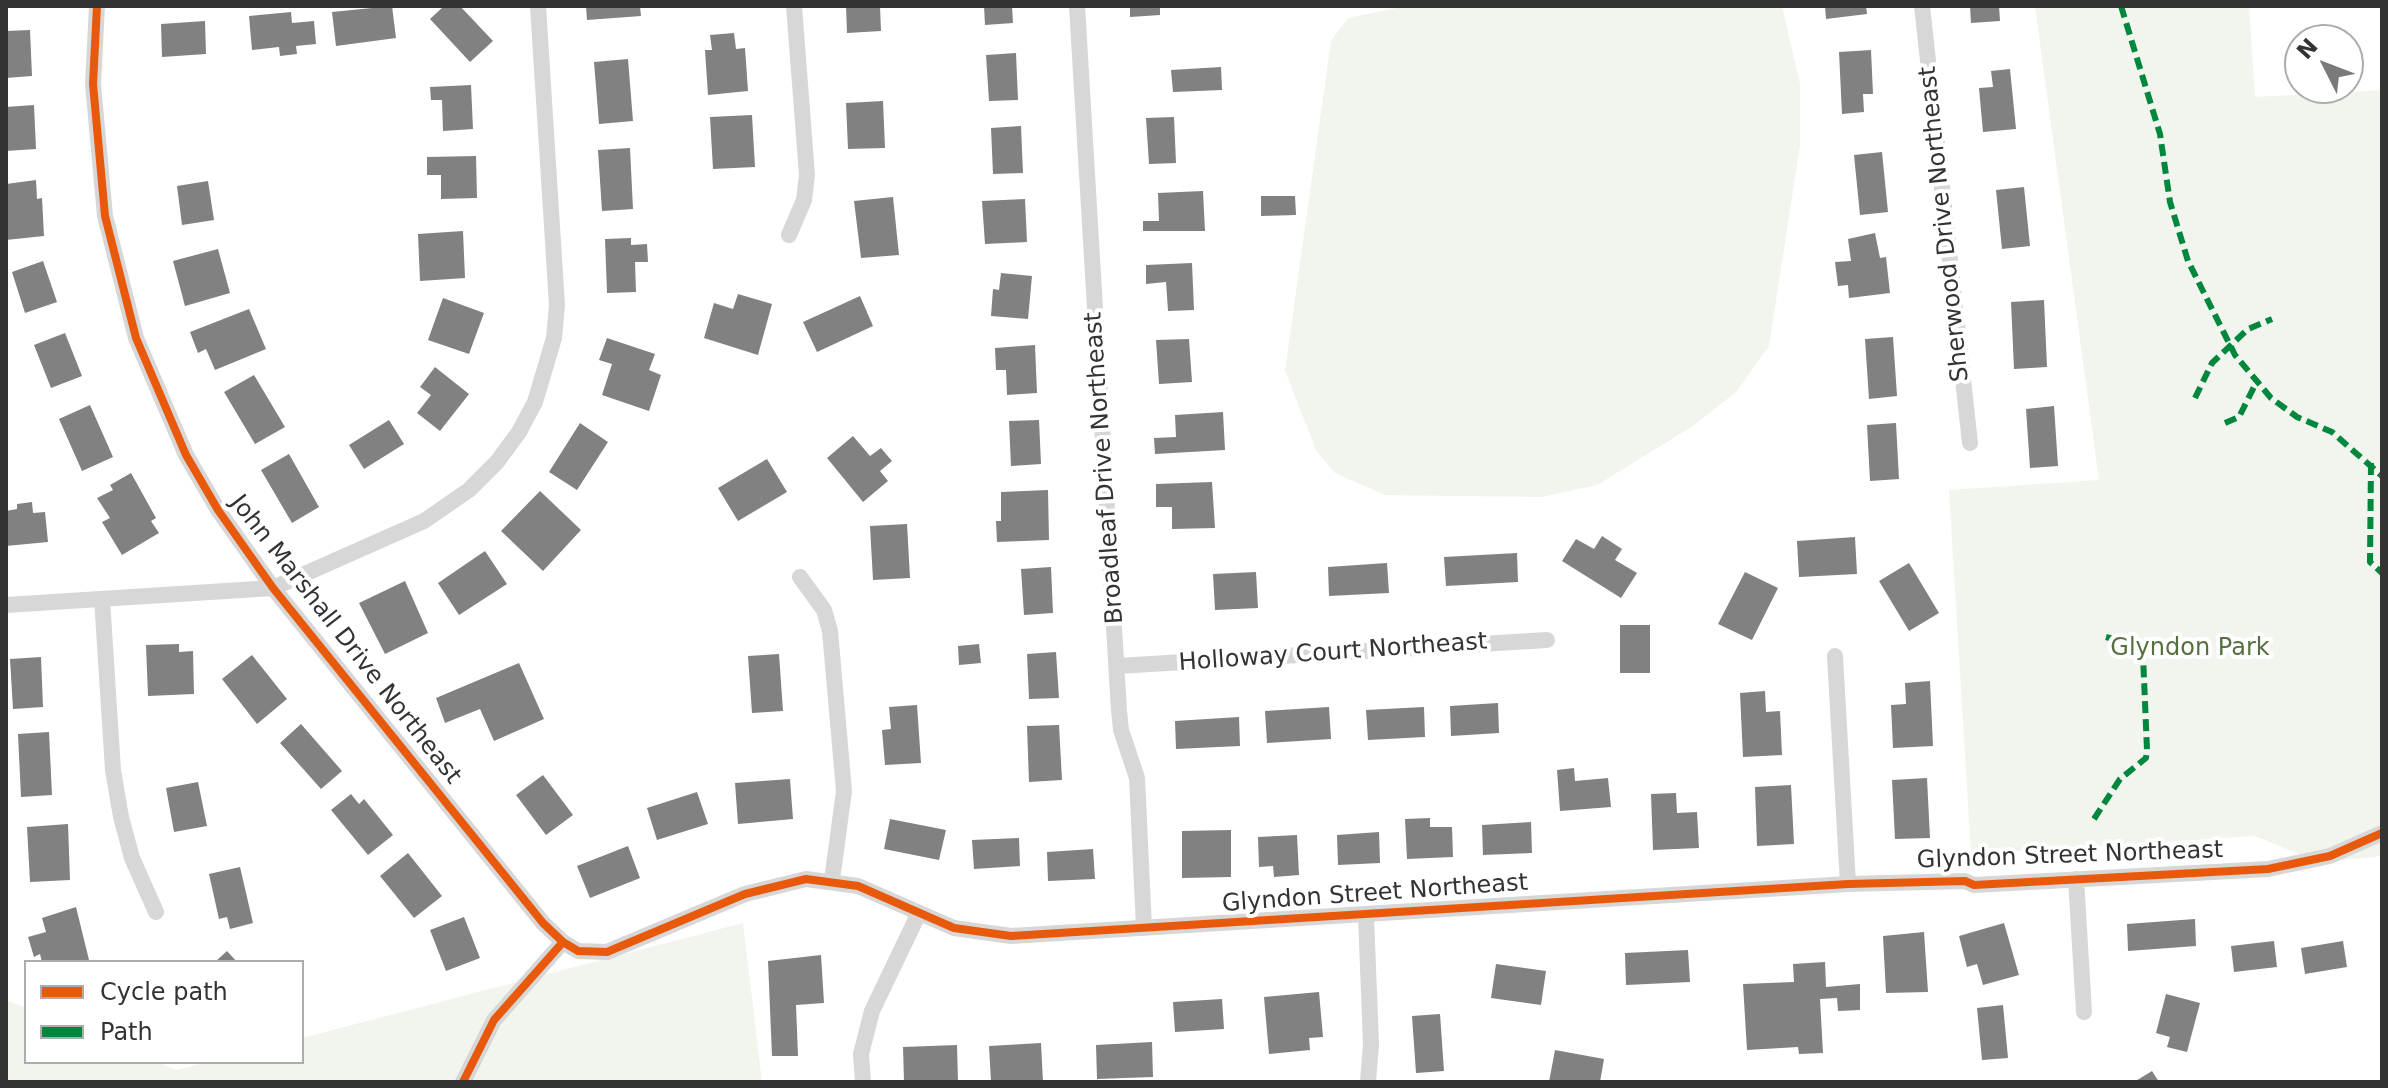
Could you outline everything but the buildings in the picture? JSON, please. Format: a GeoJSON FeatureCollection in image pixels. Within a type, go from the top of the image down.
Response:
{"type":"FeatureCollection","features":[{"type":"Feature","properties":{"kind":"street","name":"John Marshall Drive Northeast"},"geometry":{"type":"LineString","coordinates":[[97,6],[93,84],[96,149],[105,216],[136,338],[186,455],[218,510],[273,588],[543,923],[563,942]]}},
{"type":"Feature","properties":{"kind":"street"},"geometry":{"type":"LineString","coordinates":[[6,605],[273,588],[442,510],[497,462],[519,432],[535,402],[550,360],[557,305],[538,6]]}},
{"type":"Feature","properties":{"kind":"street"},"geometry":{"type":"LineString","coordinates":[[789,235],[804,200],[807,175],[794,6]]}},
{"type":"Feature","properties":{"kind":"street","name":"Broadleaf Drive Northeast"},"geometry":{"type":"LineString","coordinates":[[1077,6],[1121,730],[1137,778],[1144,928]]}},
{"type":"Feature","properties":{"kind":"street","name":"Sherwood Drive Northeast"},"geometry":{"type":"LineString","coordinates":[[1922,6],[1970,443]]}},
{"type":"Feature","properties":{"kind":"street"},"geometry":{"type":"LineString","coordinates":[[800,577],[824,610],[830,631],[844,791],[832,880]]}},
{"type":"Feature","properties":{"kind":"street"},"geometry":{"type":"LineString","coordinates":[[102,599],[113,770],[121,817],[132,858],[156,912]]}},
{"type":"Feature","properties":{"kind":"street","name":"Holloway Court Northeast"},"geometry":{"type":"LineString","coordinates":[[1118,666],[1547,640]]}},
{"type":"Feature","properties":{"kind":"street"},"geometry":{"type":"LineString","coordinates":[[1835,656],[1848,884]]}},
{"type":"Feature","properties":{"kind":"street","name":"Glyndon Street Northeast"},"geometry":{"type":"LineString","coordinates":[[563,942],[578,951],[607,952],[745,894],[783,882],[832,880],[858,886],[918,915],[954,928],[988,935],[1366,916],[1848,884],[1965,881],[1974,885],[2293,866],[2330,856],[2382,833]]}},
{"type":"Feature","properties":{"kind":"street"},"geometry":{"type":"LineString","coordinates":[[2076,879],[2084,1012]]}},
{"type":"Feature","properties":{"kind":"street"},"geometry":{"type":"LineString","coordinates":[[863,1082],[861,1054],[872,1011],[918,915]]}},
{"type":"Feature","properties":{"kind":"street"},"geometry":{"type":"LineString","coordinates":[[1366,916],[1371,1044],[1368,1082]]}},
{"type":"Feature","properties":{"kind":"street"},"geometry":{"type":"LineString","coordinates":[[463,1082],[494,1020],[563,942]]}},
{"type":"Feature","properties":{"kind":"green space"},"geometry":{"type":"Polygon","coordinates":[[[1406,6],[1782,6],[1800,84],[1800,145],[1769,346],[1736,392],[1693,426],[1597,485],[1541,497],[1385,495],[1335,473],[1317,452],[1285,371],[1331,41],[1348,18],[1406,6]]]}},
{"type":"Feature","properties":{"kind":"green space","name":"Glyndon Park"},"geometry":{"type":"Polygon","coordinates":[[[2035,6],[2249,6],[2255,97],[2284,95],[2284,104],[2364,104],[2364,91],[2382,90],[2382,856],[2333,861],[2306,857],[2255,836],[1971,854],[1949,490],[2099,480],[2035,6]]]}},
{"type":"Feature","properties":{"kind":"green space"},"geometry":{"type":"Polygon","coordinates":[[[743,923],[762,1082],[6,1082],[6,1000],[24,1007],[24,1064],[161,1064],[176,1070],[201,1064],[304,1064],[304,1037],[743,923]]]}},
{"type":"Feature","properties":{"kind":"marked path"},"geometry":{"type":"LineString","coordinates":[[2121,6],[2160,134],[2170,202],[2188,261],[2235,355],[2271,398],[2297,417],[2332,432],[2382,476]]}},
{"type":"Feature","properties":{"kind":"marked path"},"geometry":{"type":"LineString","coordinates":[[2195,398],[2212,363],[2248,329],[2272,319]]}},
{"type":"Feature","properties":{"kind":"marked path"},"geometry":{"type":"LineString","coordinates":[[2225,423],[2239,417],[2256,383]]}},
{"type":"Feature","properties":{"kind":"marked path"},"geometry":{"type":"LineString","coordinates":[[2371,463],[2370,562],[2382,573]]}},
{"type":"Feature","properties":{"kind":"marked path"},"geometry":{"type":"LineString","coordinates":[[2094,819],[2120,779],[2146,758],[2147,750],[2143,655],[2131,644],[2106,637]]}},
{"type":"Feature","properties":{"kind":"cycle path"},"geometry":{"type":"LineString","coordinates":[[97,6],[93,84],[105,216],[136,338],[186,455],[218,510],[273,588],[543,923],[563,942]]}},
{"type":"Feature","properties":{"kind":"cycle path"},"geometry":{"type":"LineString","coordinates":[[463,1082],[494,1020],[563,942],[578,951],[607,952],[745,894],[806,879],[858,886],[954,928],[1011,936],[1848,884],[1965,881],[1974,885],[2268,869],[2330,856],[2382,833]]}}]}
